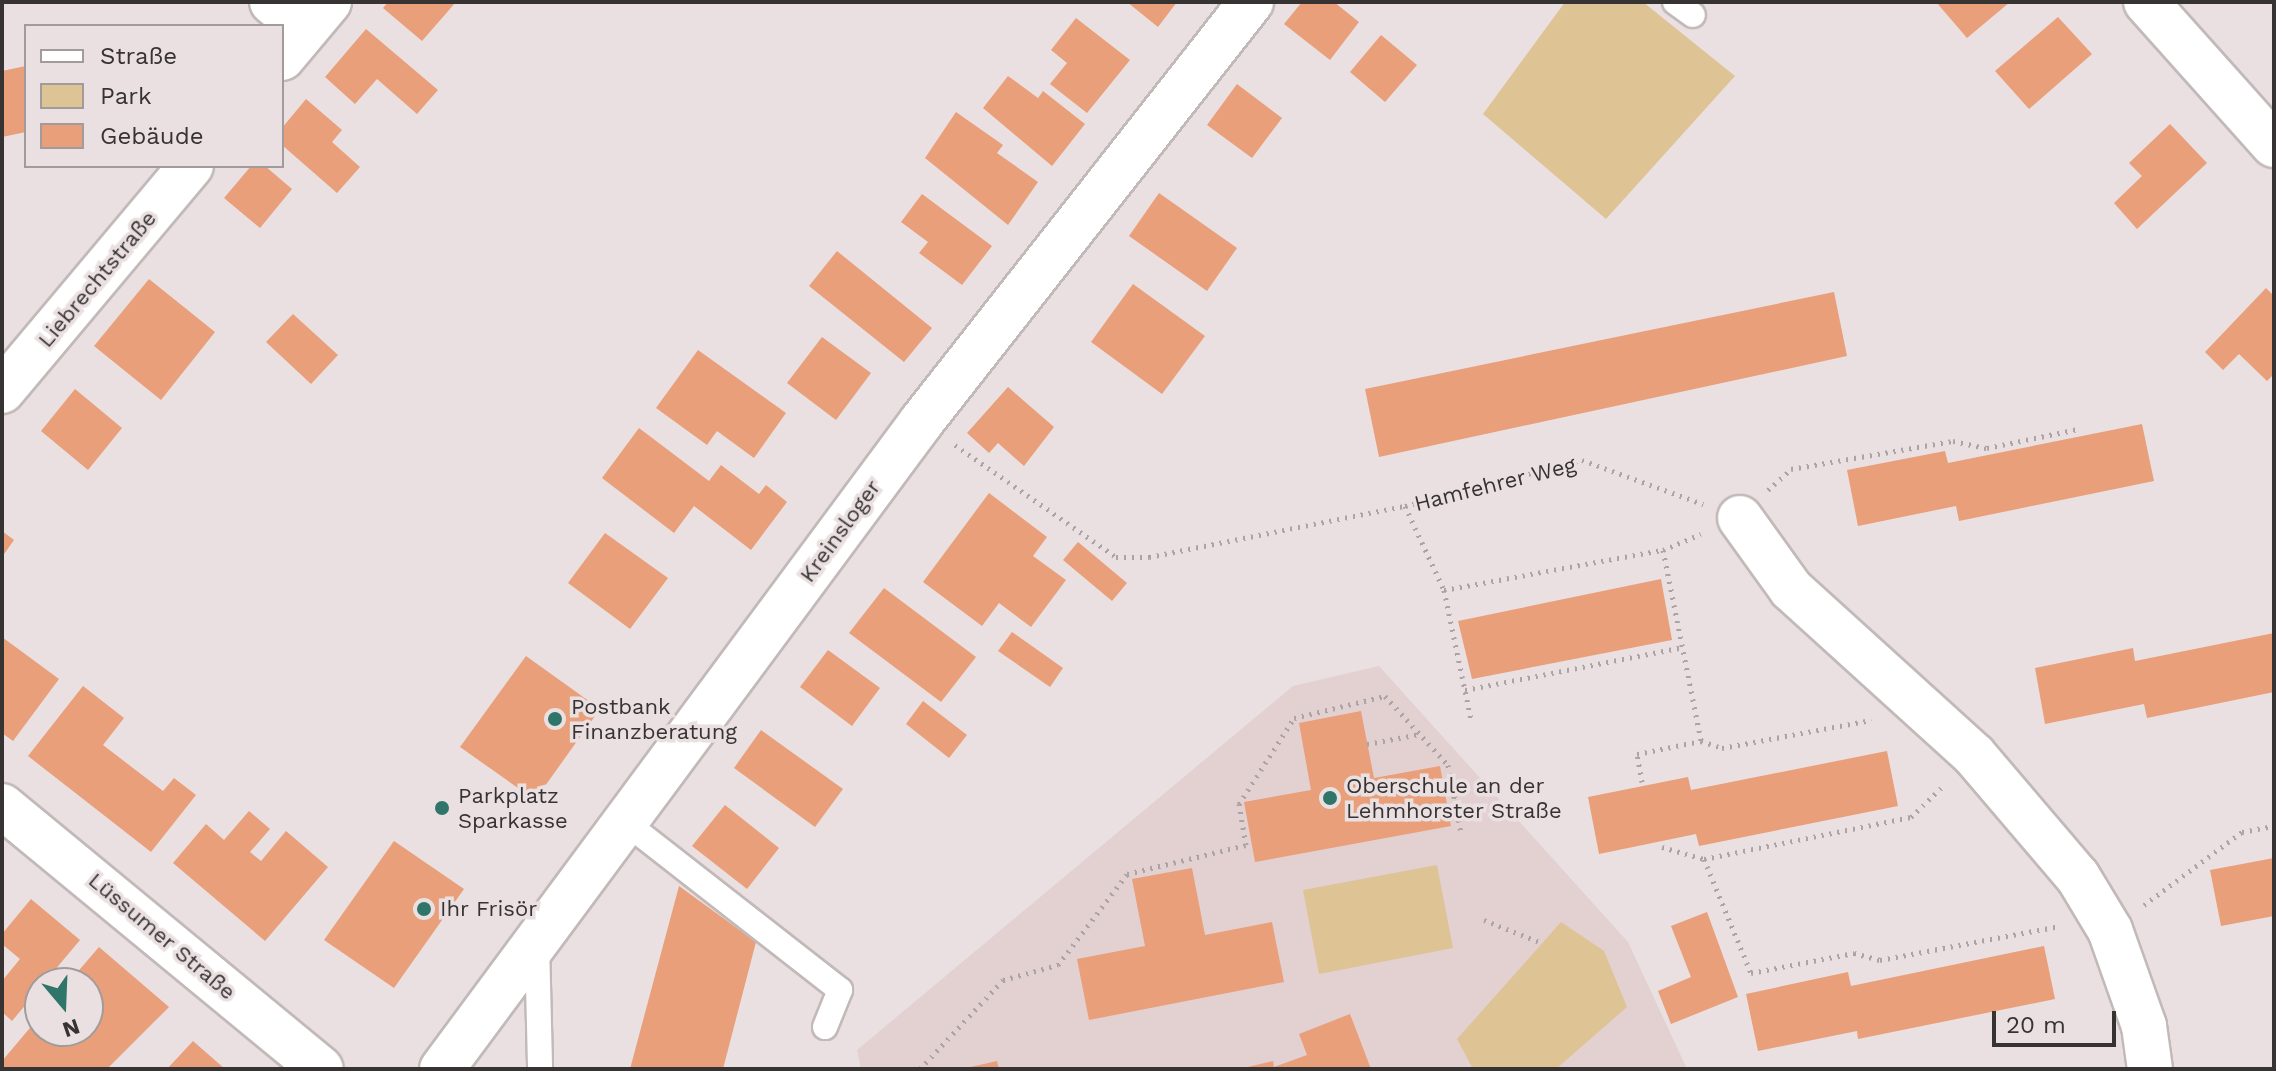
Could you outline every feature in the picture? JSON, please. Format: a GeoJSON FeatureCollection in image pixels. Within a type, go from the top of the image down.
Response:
{"type":"FeatureCollection","features":[{"type":"Feature","properties":{"kind":"main road"},"geometry":{"type":"LineString","coordinates":[[272,2],[306,30]]}},
{"type":"Feature","properties":{"kind":"main road","name":"Kreinsloger"},"geometry":{"type":"LineString","coordinates":[[442,1069],[922,421],[1251,2]]}},
{"type":"Feature","properties":{"kind":"main road"},"geometry":{"type":"LineString","coordinates":[[2146,2],[2274,145]]}},
{"type":"Feature","properties":{"kind":"main road","name":"Liebrechtstraße"},"geometry":{"type":"LineString","coordinates":[[2,391],[189,168]]}},
{"type":"Feature","properties":{"kind":"main road"},"geometry":{"type":"LineString","coordinates":[[1740,518],[1791,589],[1974,755],[2032,818],[2106,924],[2144,1026],[2150,1069]]}},
{"type":"Feature","properties":{"kind":"main road","name":"Lüssumer Straße"},"geometry":{"type":"LineString","coordinates":[[2,806],[321,1069]]}},
{"type":"Feature","properties":{"kind":"lane"},"geometry":{"type":"LineString","coordinates":[[625,822],[840,990],[825,1027]]}},
{"type":"Feature","properties":{"kind":"lane"},"geometry":{"type":"LineString","coordinates":[[537,940],[540,1069]]}},
{"type":"Feature","properties":{"kind":"path","name":"Hamfehrer Weg"},"geometry":{"type":"LineString","coordinates":[[922,421],[1116,557],[1149,557],[1405,506],[1582,460],[1740,518]]}},
{"type":"Feature","properties":{"kind":"path"},"geometry":{"type":"LineString","coordinates":[[1444,590],[1663,550],[1740,518],[1791,469],[1953,441],[1987,448],[2078,429]]}},
{"type":"Feature","properties":{"kind":"path"},"geometry":{"type":"LineString","coordinates":[[1405,506],[1444,590],[1471,719]]}},
{"type":"Feature","properties":{"kind":"path"},"geometry":{"type":"LineString","coordinates":[[1663,550],[1701,741]]}},
{"type":"Feature","properties":{"kind":"path"},"geometry":{"type":"LineString","coordinates":[[1465,690],[1684,647]]}},
{"type":"Feature","properties":{"kind":"path"},"geometry":{"type":"LineString","coordinates":[[920,1069],[1003,980],[1058,965],[1127,874],[1246,845],[1239,804],[1294,718],[1385,696],[1448,765],[1461,833]]}},
{"type":"Feature","properties":{"kind":"path"},"geometry":{"type":"LineString","coordinates":[[1642,782],[1637,754],[1701,741],[1722,748],[1925,710]]}},
{"type":"Feature","properties":{"kind":"path"},"geometry":{"type":"LineString","coordinates":[[1367,744],[1420,734]]}},
{"type":"Feature","properties":{"kind":"path"},"geometry":{"type":"LineString","coordinates":[[1662,847],[1704,859],[1911,817],[1974,755]]}},
{"type":"Feature","properties":{"kind":"path"},"geometry":{"type":"LineString","coordinates":[[1704,859],[1751,973],[1854,953],[1880,960],[2106,924],[2242,832],[2274,826]]}},
{"type":"Feature","properties":{"kind":"path"},"geometry":{"type":"LineString","coordinates":[[1484,920],[1542,943]]}},
{"type":"Feature","properties":{"kind":"shaded area","name":"Oberschule an der Lehmhorster Straße"},"geometry":{"type":"Polygon","coordinates":[[[1379,666],[1628,942],[1687,1069],[861,1069],[857,1050],[1293,686],[1379,666]]]}},
{"type":"Feature","properties":{"kind":"green space"},"geometry":{"type":"Polygon","coordinates":[[[1565,2],[1643,2],[1735,76],[1606,219],[1483,114],[1565,2]]]}},
{"type":"Feature","properties":{"kind":"green space"},"geometry":{"type":"Polygon","coordinates":[[[1437,865],[1453,948],[1319,974],[1303,890],[1437,865]]]}},
{"type":"Feature","properties":{"kind":"green space"},"geometry":{"type":"Polygon","coordinates":[[[1561,922],[1604,951],[1627,1007],[1556,1069],[1473,1069],[1457,1039],[1561,922]]]}},
{"type":"Feature","properties":{"kind":"building"},"geometry":{"type":"Polygon","coordinates":[[[388,2],[456,2],[422,41],[383,8],[388,2]]]}},
{"type":"Feature","properties":{"kind":"building"},"geometry":{"type":"Polygon","coordinates":[[[1127,2],[1177,2],[1158,27],[1127,2]]]}},
{"type":"Feature","properties":{"kind":"building"},"geometry":{"type":"Polygon","coordinates":[[[1302,2],[1334,2],[1359,22],[1330,60],[1284,24],[1302,2]]]}},
{"type":"Feature","properties":{"kind":"building"},"geometry":{"type":"Polygon","coordinates":[[[1936,2],[2010,2],[1967,38],[1936,2]]]}},
{"type":"Feature","properties":{"kind":"building"},"geometry":{"type":"Polygon","coordinates":[[[2058,17],[2092,54],[2029,109],[1995,71],[2058,17]]]}},
{"type":"Feature","properties":{"kind":"building"},"geometry":{"type":"Polygon","coordinates":[[[1076,18],[1130,60],[1087,113],[1050,84],[1067,63],[1051,50],[1076,18]]]}},
{"type":"Feature","properties":{"kind":"building"},"geometry":{"type":"Polygon","coordinates":[[[366,29],[438,90],[417,114],[377,79],[355,104],[325,77],[366,29]]]}},
{"type":"Feature","properties":{"kind":"building"},"geometry":{"type":"Polygon","coordinates":[[[1381,35],[1417,65],[1385,102],[1350,72],[1381,35]]]}},
{"type":"Feature","properties":{"kind":"building"},"geometry":{"type":"Polygon","coordinates":[[[24,66],[24,132],[2,137],[2,71],[24,66]]]}},
{"type":"Feature","properties":{"kind":"building"},"geometry":{"type":"Polygon","coordinates":[[[1008,76],[1038,98],[1043,91],[1085,124],[1052,166],[983,108],[1008,76]]]}},
{"type":"Feature","properties":{"kind":"building"},"geometry":{"type":"Polygon","coordinates":[[[1237,84],[1282,118],[1252,158],[1207,125],[1237,84]]]}},
{"type":"Feature","properties":{"kind":"building"},"geometry":{"type":"Polygon","coordinates":[[[306,99],[342,130],[332,142],[360,167],[337,193],[284,147],[284,126],[306,99]]]}},
{"type":"Feature","properties":{"kind":"building"},"geometry":{"type":"Polygon","coordinates":[[[956,112],[1003,145],[997,153],[1038,182],[1008,225],[925,158],[956,112]]]}},
{"type":"Feature","properties":{"kind":"building"},"geometry":{"type":"Polygon","coordinates":[[[2170,124],[2207,163],[2137,229],[2114,203],[2142,176],[2129,163],[2170,124]]]}},
{"type":"Feature","properties":{"kind":"building"},"geometry":{"type":"Polygon","coordinates":[[[249,168],[267,168],[292,189],[260,228],[224,198],[249,168]]]}},
{"type":"Feature","properties":{"kind":"building"},"geometry":{"type":"Polygon","coordinates":[[[1159,193],[1237,248],[1207,291],[1129,236],[1159,193]]]}},
{"type":"Feature","properties":{"kind":"building"},"geometry":{"type":"Polygon","coordinates":[[[922,194],[992,246],[962,285],[919,253],[928,242],[901,222],[922,194]]]}},
{"type":"Feature","properties":{"kind":"building"},"geometry":{"type":"Polygon","coordinates":[[[837,251],[932,328],[904,362],[809,286],[837,251]]]}},
{"type":"Feature","properties":{"kind":"building"},"geometry":{"type":"Polygon","coordinates":[[[149,279],[215,332],[161,400],[94,346],[149,279]]]}},
{"type":"Feature","properties":{"kind":"building"},"geometry":{"type":"Polygon","coordinates":[[[1133,284],[1205,336],[1162,394],[1091,342],[1133,284]]]}},
{"type":"Feature","properties":{"kind":"building"},"geometry":{"type":"Polygon","coordinates":[[[2266,288],[2274,296],[2274,374],[2267,381],[2239,354],[2223,370],[2205,352],[2266,288]]]}},
{"type":"Feature","properties":{"kind":"building"},"geometry":{"type":"Polygon","coordinates":[[[1834,292],[1847,356],[1379,457],[1365,389],[1834,292]]]}},
{"type":"Feature","properties":{"kind":"building"},"geometry":{"type":"Polygon","coordinates":[[[293,314],[338,355],[311,384],[266,342],[293,314]]]}},
{"type":"Feature","properties":{"kind":"building"},"geometry":{"type":"Polygon","coordinates":[[[822,337],[871,373],[836,420],[787,383],[822,337]]]}},
{"type":"Feature","properties":{"kind":"building"},"geometry":{"type":"Polygon","coordinates":[[[698,350],[786,413],[754,458],[717,431],[707,445],[656,408],[698,350]]]}},
{"type":"Feature","properties":{"kind":"building"},"geometry":{"type":"Polygon","coordinates":[[[1008,387],[1054,427],[1024,466],[998,443],[989,453],[967,433],[1008,387]]]}},
{"type":"Feature","properties":{"kind":"building"},"geometry":{"type":"Polygon","coordinates":[[[75,389],[122,428],[88,470],[41,431],[75,389]]]}},
{"type":"Feature","properties":{"kind":"building"},"geometry":{"type":"Polygon","coordinates":[[[2142,424],[2154,481],[1959,521],[1956,506],[1858,526],[1847,470],[1945,451],[1948,463],[2142,424]]]}},
{"type":"Feature","properties":{"kind":"building"},"geometry":{"type":"Polygon","coordinates":[[[639,428],[709,481],[721,465],[759,494],[766,485],[787,502],[751,550],[694,506],[674,533],[602,478],[639,428]]]}},
{"type":"Feature","properties":{"kind":"building"},"geometry":{"type":"Polygon","coordinates":[[[989,493],[1047,537],[1033,556],[1066,580],[1031,627],[999,603],[982,626],[923,582],[989,493]]]}},
{"type":"Feature","properties":{"kind":"building"},"geometry":{"type":"Polygon","coordinates":[[[2,531],[14,540],[2,557],[2,531]]]}},
{"type":"Feature","properties":{"kind":"building"},"geometry":{"type":"Polygon","coordinates":[[[605,533],[668,578],[630,629],[568,583],[605,533]]]}},
{"type":"Feature","properties":{"kind":"building"},"geometry":{"type":"Polygon","coordinates":[[[1078,542],[1127,583],[1112,601],[1063,560],[1078,542]]]}},
{"type":"Feature","properties":{"kind":"building"},"geometry":{"type":"Polygon","coordinates":[[[1661,579],[1672,640],[1472,679],[1458,621],[1661,579]]]}},
{"type":"Feature","properties":{"kind":"building"},"geometry":{"type":"Polygon","coordinates":[[[884,588],[976,657],[941,702],[849,633],[884,588]]]}},
{"type":"Feature","properties":{"kind":"building"},"geometry":{"type":"Polygon","coordinates":[[[1012,632],[1063,668],[1050,687],[998,651],[1012,632]]]}},
{"type":"Feature","properties":{"kind":"building"},"geometry":{"type":"Polygon","coordinates":[[[2274,633],[2274,692],[2147,718],[2144,704],[2045,724],[2035,668],[2133,648],[2135,661],[2274,633]]]}},
{"type":"Feature","properties":{"kind":"building"},"geometry":{"type":"Polygon","coordinates":[[[2,637],[59,679],[13,741],[2,733],[2,637]]]}},
{"type":"Feature","properties":{"kind":"building"},"geometry":{"type":"Polygon","coordinates":[[[828,650],[880,688],[852,726],[800,687],[828,650]]]}},
{"type":"Feature","properties":{"kind":"building"},"geometry":{"type":"Polygon","coordinates":[[[526,656],[600,709],[535,800],[460,747],[526,656]]]}},
{"type":"Feature","properties":{"kind":"building"},"geometry":{"type":"Polygon","coordinates":[[[83,686],[124,718],[103,745],[163,791],[174,778],[196,795],[151,852],[28,756],[83,686]]]}},
{"type":"Feature","properties":{"kind":"building"},"geometry":{"type":"Polygon","coordinates":[[[923,701],[967,735],[949,758],[906,724],[923,701]]]}},
{"type":"Feature","properties":{"kind":"building"},"geometry":{"type":"Polygon","coordinates":[[[1361,711],[1374,778],[1440,766],[1451,826],[1255,862],[1244,802],[1311,790],[1299,723],[1361,711]]]}},
{"type":"Feature","properties":{"kind":"building"},"geometry":{"type":"Polygon","coordinates":[[[761,730],[843,789],[815,827],[734,768],[761,730]]]}},
{"type":"Feature","properties":{"kind":"building"},"geometry":{"type":"Polygon","coordinates":[[[1887,751],[1898,806],[1699,846],[1696,834],[1599,854],[1588,797],[1688,777],[1691,790],[1887,751]]]}},
{"type":"Feature","properties":{"kind":"building"},"geometry":{"type":"Polygon","coordinates":[[[725,805],[779,848],[747,889],[692,846],[725,805]]]}},
{"type":"Feature","properties":{"kind":"building"},"geometry":{"type":"Polygon","coordinates":[[[249,811],[270,829],[250,852],[261,861],[286,831],[328,867],[265,941],[173,863],[206,824],[224,840],[249,811]]]}},
{"type":"Feature","properties":{"kind":"building"},"geometry":{"type":"Polygon","coordinates":[[[394,841],[464,889],[394,988],[324,940],[394,841]]]}},
{"type":"Feature","properties":{"kind":"building"},"geometry":{"type":"Polygon","coordinates":[[[2274,858],[2274,916],[2221,926],[2210,870],[2274,858]]]}},
{"type":"Feature","properties":{"kind":"building"},"geometry":{"type":"Polygon","coordinates":[[[1192,868],[1205,935],[1272,922],[1284,982],[1089,1020],[1077,959],[1145,946],[1132,879],[1192,868]]]}},
{"type":"Feature","properties":{"kind":"building"},"geometry":{"type":"Polygon","coordinates":[[[679,886],[756,942],[723,1069],[630,1069],[679,886]]]}},
{"type":"Feature","properties":{"kind":"building"},"geometry":{"type":"Polygon","coordinates":[[[31,899],[80,940],[57,967],[24,967],[24,1007],[12,1021],[2,1012],[2,981],[20,959],[2,944],[2,934],[31,899]]]}},
{"type":"Feature","properties":{"kind":"building"},"geometry":{"type":"Polygon","coordinates":[[[1707,912],[1738,997],[1671,1024],[1658,991],[1691,977],[1671,926],[1707,912]]]}},
{"type":"Feature","properties":{"kind":"building"},"geometry":{"type":"Polygon","coordinates":[[[2044,946],[2055,999],[1858,1039],[1857,1031],[1758,1051],[1746,994],[1848,972],[1851,986],[2044,946]]]}},
{"type":"Feature","properties":{"kind":"building"},"geometry":{"type":"Polygon","coordinates":[[[99,947],[169,1007],[107,1069],[2,1069],[2,1061],[24,1035],[24,1047],[104,1047],[104,967],[82,967],[99,947]]]}},
{"type":"Feature","properties":{"kind":"building"},"geometry":{"type":"Polygon","coordinates":[[[1350,1014],[1371,1069],[1239,1069],[1273,1061],[1274,1067],[1307,1055],[1299,1034],[1350,1014]]]}},
{"type":"Feature","properties":{"kind":"building"},"geometry":{"type":"Polygon","coordinates":[[[193,1041],[225,1069],[167,1069],[193,1041]]]}},
{"type":"Feature","properties":{"kind":"building"},"geometry":{"type":"Polygon","coordinates":[[[997,1061],[999,1069],[966,1069],[966,1068],[997,1061]]]}},
{"type":"Feature","properties":{"kind":"place","name":"Postbank Finanzberatung"},"geometry":{"type":"Point","coordinates":[555,719]}},
{"type":"Feature","properties":{"kind":"place","name":"Oberschule an der Lehmhorster Straße"},"geometry":{"type":"Point","coordinates":[1330,798]}},
{"type":"Feature","properties":{"kind":"place","name":"Parkplatz Sparkasse"},"geometry":{"type":"Point","coordinates":[442,808]}},
{"type":"Feature","properties":{"kind":"place","name":"Ihr Frisör"},"geometry":{"type":"Point","coordinates":[424,909]}}]}
